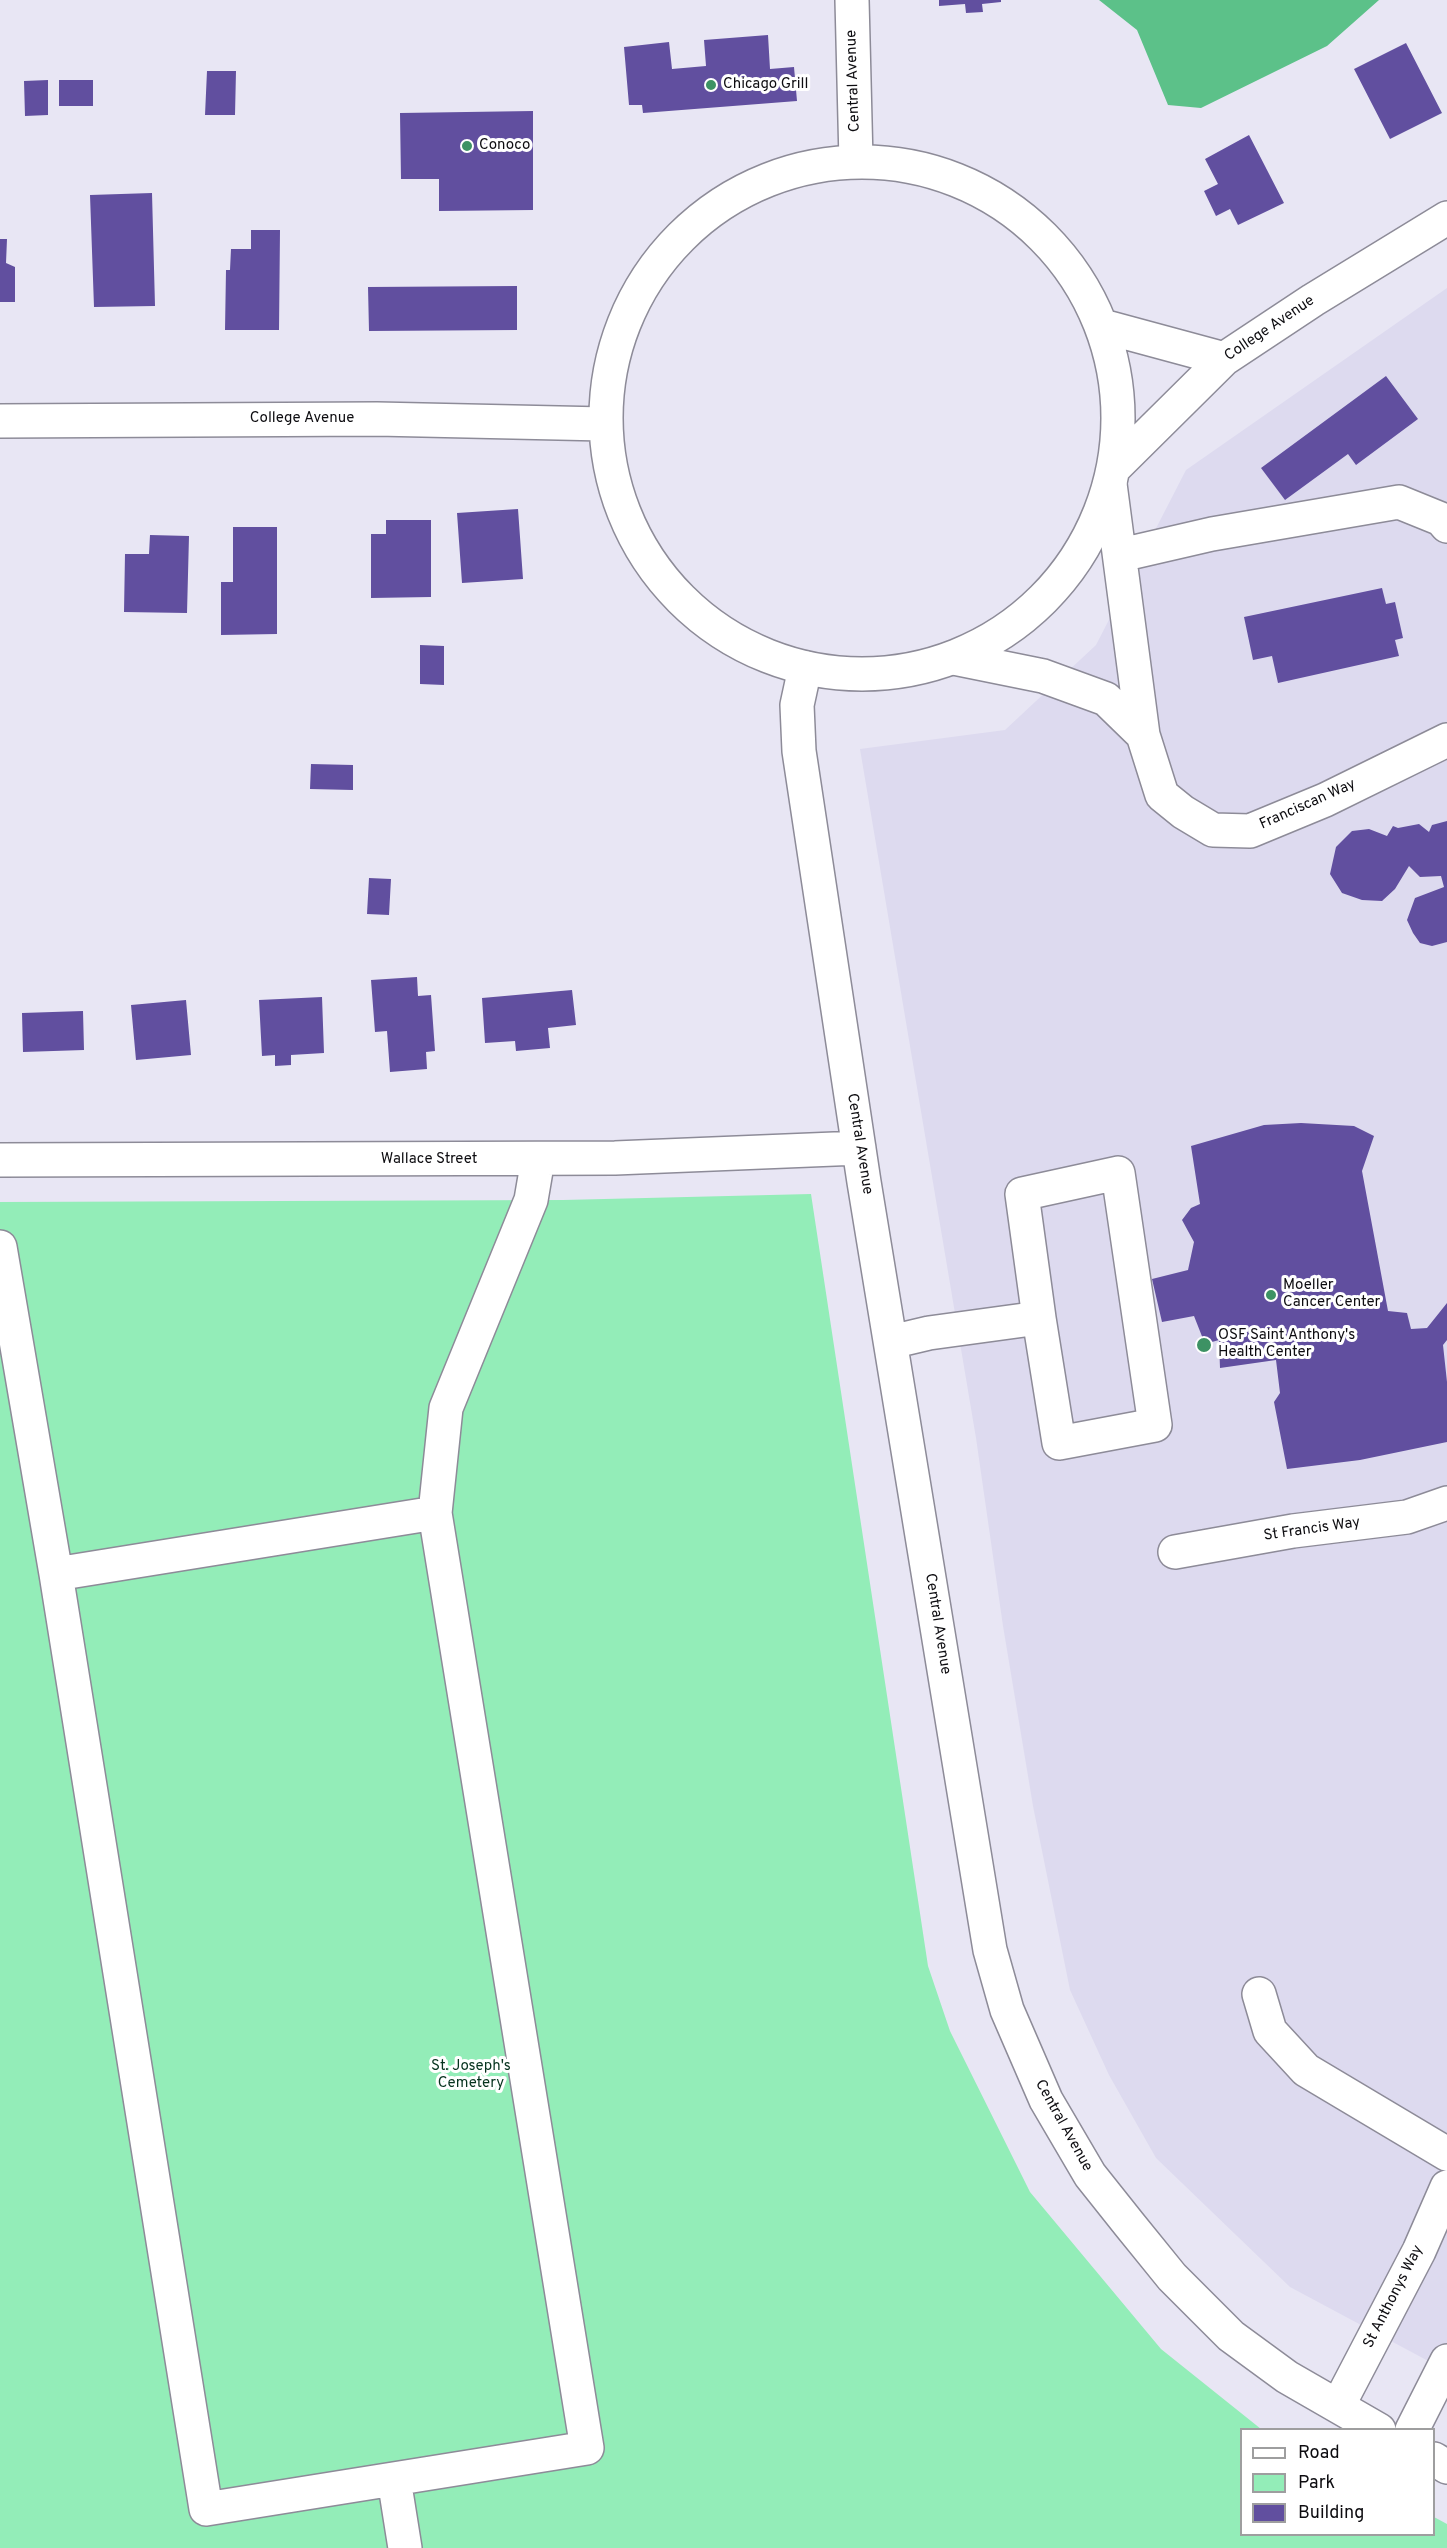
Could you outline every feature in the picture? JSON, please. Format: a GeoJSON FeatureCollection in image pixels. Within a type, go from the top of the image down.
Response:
{"type":"FeatureCollection","features":[{"type":"Feature","properties":{"kind":"street","name":"Central Avenue"},"geometry":{"type":"LineString","coordinates":[[852,0],[856,161]]}},
{"type":"Feature","properties":{"kind":"street"},"geometry":{"type":"LineString","coordinates":[[856,161],[896,164],[934,172],[972,186],[1006,205],[1037,229],[1064,258],[1086,291],[1102,326],[1117,381],[1119,410],[1113,476],[1097,522],[1078,558],[1053,590],[1024,617],[990,640],[954,658],[918,668],[880,674],[842,674],[805,668],[759,653],[716,630],[679,599],[648,561],[625,519],[610,472],[604,424],[607,380],[618,336],[636,295],[661,258],[684,233],[728,199],[769,179],[812,166],[856,161]]}},
{"type":"Feature","properties":{"kind":"street","name":"College Avenue"},"geometry":{"type":"LineString","coordinates":[[1113,476],[1224,359],[1313,300],[1447,219]]}},
{"type":"Feature","properties":{"kind":"street"},"geometry":{"type":"LineString","coordinates":[[1102,326],[1224,359]]}},
{"type":"Feature","properties":{"kind":"street","name":"College Avenue"},"geometry":{"type":"LineString","coordinates":[[0,422],[377,419],[604,424]]}},
{"type":"Feature","properties":{"kind":"street","name":"Franciscan Way"},"geometry":{"type":"LineString","coordinates":[[1113,476],[1143,735],[1162,795],[1183,812],[1213,830],[1250,831],[1325,800],[1447,740]]}},
{"type":"Feature","properties":{"kind":"street"},"geometry":{"type":"LineString","coordinates":[[1121,555],[1212,534],[1399,502],[1441,519],[1447,526]]}},
{"type":"Feature","properties":{"kind":"street","name":"Franciscan Way"},"geometry":{"type":"LineString","coordinates":[[954,658],[1043,676],[1106,699],[1143,735]]}},
{"type":"Feature","properties":{"kind":"street","name":"Central Avenue"},"geometry":{"type":"LineString","coordinates":[[805,668],[797,705],[799,751],[859,1148],[990,1950],[1007,2010],[1046,2100],[1090,2175],[1172,2277],[1231,2336],[1287,2377],[1376,2428]]}},
{"type":"Feature","properties":{"kind":"street","name":"Wallace Street"},"geometry":{"type":"LineString","coordinates":[[0,1160],[615,1158],[859,1148]]}},
{"type":"Feature","properties":{"kind":"street"},"geometry":{"type":"LineString","coordinates":[[0,1247],[56,1574],[206,2509],[587,2448],[435,1513],[446,1408],[531,1200],[538,1159]]}},
{"type":"Feature","properties":{"kind":"street"},"geometry":{"type":"LineString","coordinates":[[1118,1173],[1155,1425],[1059,1443],[1039,1318],[1022,1194],[1118,1173]]}},
{"type":"Feature","properties":{"kind":"street"},"geometry":{"type":"LineString","coordinates":[[891,1342],[929,1333],[1039,1318]]}},
{"type":"Feature","properties":{"kind":"street","name":"St Francis Way"},"geometry":{"type":"LineString","coordinates":[[1175,1552],[1293,1531],[1407,1517],[1447,1503]]}},
{"type":"Feature","properties":{"kind":"street"},"geometry":{"type":"LineString","coordinates":[[56,1574],[435,1513]]}},
{"type":"Feature","properties":{"kind":"street"},"geometry":{"type":"LineString","coordinates":[[1259,1994],[1270,2031],[1305,2070],[1447,2154]]}},
{"type":"Feature","properties":{"kind":"street","name":"St Anthonys Way"},"geometry":{"type":"LineString","coordinates":[[1338,2406],[1419,2252],[1447,2187]]}},
{"type":"Feature","properties":{"kind":"street"},"geometry":{"type":"LineString","coordinates":[[1413,2428],[1447,2361]]}},
{"type":"Feature","properties":{"kind":"street"},"geometry":{"type":"LineString","coordinates":[[394,2479],[405,2548]]}},
{"type":"Feature","properties":{"kind":"shaded area","name":"OSF Saint Anthony's Health Center"},"geometry":{"type":"Polygon","coordinates":[[[1447,288],[1447,2371],[1290,2287],[1156,2158],[1109,2075],[1070,1990],[1033,1806],[1003,1626],[976,1438],[860,749],[1005,730],[1096,645],[1186,470],[1447,288]]]}},
{"type":"Feature","properties":{"kind":"green space"},"geometry":{"type":"Polygon","coordinates":[[[1099,0],[1379,0],[1327,46],[1201,108],[1168,105],[1137,30],[1099,0]]]}},
{"type":"Feature","properties":{"kind":"green space","name":"St. Joseph's Cemetery"},"geometry":{"type":"Polygon","coordinates":[[[811,1194],[928,1966],[950,2031],[1030,2192],[1161,2349],[1260,2428],[1240,2428],[1240,2536],[1435,2536],[1435,2518],[1447,2524],[1447,2548],[0,2548],[0,1202],[563,1200],[811,1194]]]}},
{"type":"Feature","properties":{"kind":"building"},"geometry":{"type":"Polygon","coordinates":[[[939,0],[1001,0],[1001,2],[982,4],[983,12],[966,13],[965,4],[939,6],[939,0]]]}},
{"type":"Feature","properties":{"kind":"building","name":"Chicago Grill"},"geometry":{"type":"Polygon","coordinates":[[[768,35],[770,69],[794,67],[797,101],[643,113],[642,105],[629,105],[624,47],[669,42],[672,69],[706,66],[704,40],[768,35]]]}},
{"type":"Feature","properties":{"kind":"building"},"geometry":{"type":"Polygon","coordinates":[[[1406,43],[1442,113],[1390,139],[1354,69],[1406,43]]]}},
{"type":"Feature","properties":{"kind":"building"},"geometry":{"type":"Polygon","coordinates":[[[207,71],[236,71],[235,115],[205,115],[207,71]]]}},
{"type":"Feature","properties":{"kind":"building"},"geometry":{"type":"Polygon","coordinates":[[[48,80],[48,115],[25,116],[24,81],[48,80]]]}},
{"type":"Feature","properties":{"kind":"building"},"geometry":{"type":"Polygon","coordinates":[[[59,80],[93,80],[93,106],[59,106],[59,80]]]}},
{"type":"Feature","properties":{"kind":"building","name":"Conoco"},"geometry":{"type":"Polygon","coordinates":[[[533,111],[533,210],[439,211],[439,179],[401,179],[400,113],[533,111]]]}},
{"type":"Feature","properties":{"kind":"building"},"geometry":{"type":"Polygon","coordinates":[[[1249,135],[1284,203],[1238,225],[1230,209],[1216,216],[1204,191],[1218,184],[1205,159],[1249,135]]]}},
{"type":"Feature","properties":{"kind":"building"},"geometry":{"type":"Polygon","coordinates":[[[152,193],[155,306],[94,307],[90,195],[152,193]]]}},
{"type":"Feature","properties":{"kind":"building"},"geometry":{"type":"Polygon","coordinates":[[[251,230],[280,230],[279,330],[225,330],[226,270],[230,270],[231,249],[251,249],[251,230]]]}},
{"type":"Feature","properties":{"kind":"building"},"geometry":{"type":"Polygon","coordinates":[[[0,239],[7,239],[6,263],[15,267],[15,302],[0,302],[0,239]]]}},
{"type":"Feature","properties":{"kind":"building"},"geometry":{"type":"Polygon","coordinates":[[[517,286],[517,330],[369,331],[368,287],[517,286]]]}},
{"type":"Feature","properties":{"kind":"building"},"geometry":{"type":"Polygon","coordinates":[[[1386,376],[1418,419],[1356,465],[1348,454],[1285,500],[1261,468],[1386,376]]]}},
{"type":"Feature","properties":{"kind":"building"},"geometry":{"type":"Polygon","coordinates":[[[518,509],[523,579],[462,583],[457,513],[518,509]]]}},
{"type":"Feature","properties":{"kind":"building"},"geometry":{"type":"Polygon","coordinates":[[[386,520],[431,520],[431,597],[371,598],[371,534],[386,534],[386,520]]]}},
{"type":"Feature","properties":{"kind":"building"},"geometry":{"type":"Polygon","coordinates":[[[233,527],[277,527],[277,634],[221,635],[221,582],[233,582],[233,527]]]}},
{"type":"Feature","properties":{"kind":"building"},"geometry":{"type":"Polygon","coordinates":[[[150,535],[189,536],[187,613],[124,612],[125,554],[149,554],[150,535]]]}},
{"type":"Feature","properties":{"kind":"building"},"geometry":{"type":"Polygon","coordinates":[[[1382,588],[1386,604],[1395,602],[1403,638],[1395,640],[1399,656],[1278,683],[1272,656],[1253,660],[1244,617],[1382,588]]]}},
{"type":"Feature","properties":{"kind":"building"},"geometry":{"type":"Polygon","coordinates":[[[420,645],[444,646],[444,685],[420,684],[420,645]]]}},
{"type":"Feature","properties":{"kind":"building"},"geometry":{"type":"Polygon","coordinates":[[[311,764],[353,765],[353,790],[310,789],[311,764]]]}},
{"type":"Feature","properties":{"kind":"building"},"geometry":{"type":"Polygon","coordinates":[[[1447,821],[1447,942],[1432,946],[1420,943],[1407,920],[1415,898],[1444,887],[1441,876],[1420,877],[1409,866],[1395,889],[1382,901],[1362,900],[1342,893],[1330,874],[1336,847],[1352,831],[1369,829],[1387,836],[1393,826],[1398,828],[1419,824],[1429,832],[1432,825],[1447,821]]]}},
{"type":"Feature","properties":{"kind":"building"},"geometry":{"type":"Polygon","coordinates":[[[369,878],[391,879],[389,915],[367,914],[369,878]]]}},
{"type":"Feature","properties":{"kind":"building"},"geometry":{"type":"Polygon","coordinates":[[[417,977],[418,996],[431,995],[435,1051],[426,1052],[427,1069],[390,1072],[387,1031],[375,1032],[371,980],[417,977]]]}},
{"type":"Feature","properties":{"kind":"building"},"geometry":{"type":"Polygon","coordinates":[[[572,990],[576,1025],[548,1028],[550,1048],[516,1051],[515,1041],[485,1043],[482,998],[572,990]]]}},
{"type":"Feature","properties":{"kind":"building"},"geometry":{"type":"Polygon","coordinates":[[[322,997],[324,1053],[291,1055],[291,1065],[275,1066],[275,1055],[262,1056],[259,1000],[322,997]]]}},
{"type":"Feature","properties":{"kind":"building"},"geometry":{"type":"Polygon","coordinates":[[[186,1000],[191,1055],[136,1060],[131,1005],[186,1000]]]}},
{"type":"Feature","properties":{"kind":"building"},"geometry":{"type":"Polygon","coordinates":[[[83,1011],[84,1050],[23,1052],[22,1013],[83,1011]]]}},
{"type":"Feature","properties":{"kind":"building","name":"Moeller Cancer Center"},"geometry":{"type":"Polygon","coordinates":[[[1301,1123],[1354,1126],[1374,1136],[1362,1171],[1388,1311],[1407,1313],[1411,1329],[1427,1328],[1447,1303],[1447,1340],[1443,1345],[1447,1382],[1447,1442],[1360,1460],[1287,1469],[1274,1402],[1280,1393],[1276,1360],[1220,1368],[1219,1340],[1205,1344],[1194,1316],[1162,1322],[1152,1279],[1188,1270],[1194,1242],[1182,1220],[1191,1208],[1200,1204],[1191,1146],[1264,1125],[1301,1123]]]}},
{"type":"Feature","properties":{"kind":"place","name":"Chicago Grill"},"geometry":{"type":"Point","coordinates":[711,85]}},
{"type":"Feature","properties":{"kind":"place","name":"Conoco"},"geometry":{"type":"Point","coordinates":[467,146]}},
{"type":"Feature","properties":{"kind":"place","name":"Moeller Cancer Center"},"geometry":{"type":"Point","coordinates":[1271,1295]}},
{"type":"Feature","properties":{"kind":"place","name":"OSF Saint Anthony's Health Center"},"geometry":{"type":"Point","coordinates":[1204,1345]}}]}
